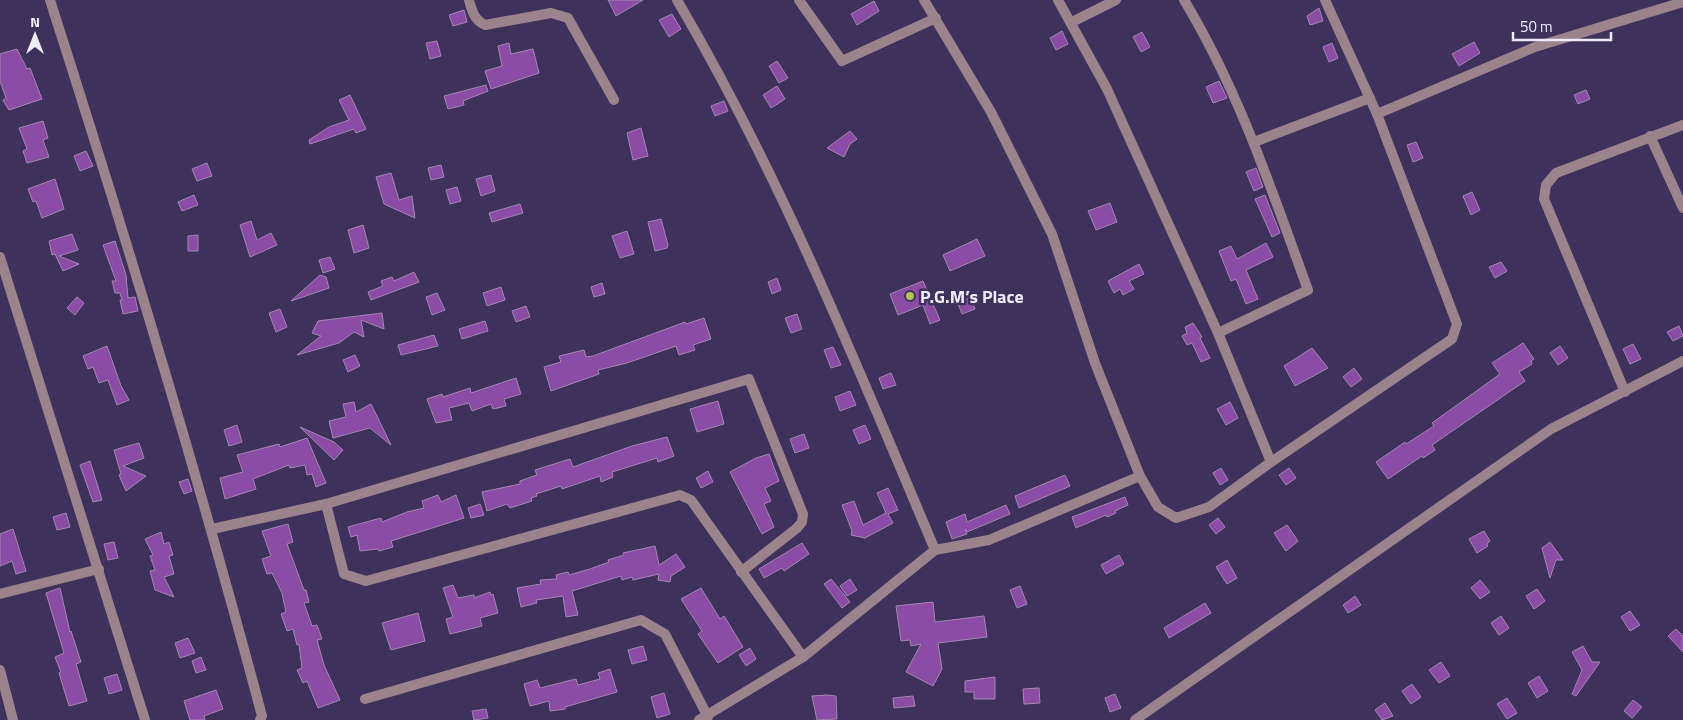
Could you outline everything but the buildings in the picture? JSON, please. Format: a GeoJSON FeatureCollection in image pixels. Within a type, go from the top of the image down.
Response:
{"type":"FeatureCollection","features":[{"type":"Feature","properties":{"kind":"street"},"geometry":{"type":"LineString","coordinates":[[50,0],[128,245],[212,529],[262,716],[260,720]]}},
{"type":"Feature","properties":{"kind":"street"},"geometry":{"type":"LineString","coordinates":[[469,0],[474,16],[479,22],[485,24],[551,13],[560,14],[568,18],[614,100]]}},
{"type":"Feature","properties":{"kind":"street"},"geometry":{"type":"LineString","coordinates":[[677,0],[716,67],[752,137],[831,303],[935,550]]}},
{"type":"Feature","properties":{"kind":"street"},"geometry":{"type":"LineString","coordinates":[[799,0],[842,61],[936,18]]}},
{"type":"Feature","properties":{"kind":"street"},"geometry":{"type":"LineString","coordinates":[[924,0],[991,112],[1052,234],[1095,363],[1140,476],[1158,507],[1176,518],[1209,507],[1271,462],[1452,339],[1456,332],[1458,324],[1377,114],[1325,0]]}},
{"type":"Feature","properties":{"kind":"street"},"geometry":{"type":"LineString","coordinates":[[1058,0],[1072,22],[1107,89],[1218,333],[1271,462]]}},
{"type":"Feature","properties":{"kind":"street"},"geometry":{"type":"LineString","coordinates":[[1072,22],[1116,0]]}},
{"type":"Feature","properties":{"kind":"street"},"geometry":{"type":"LineString","coordinates":[[1184,0],[1210,44],[1254,142],[1308,290],[1218,333]]}},
{"type":"Feature","properties":{"kind":"street"},"geometry":{"type":"LineString","coordinates":[[1377,114],[1535,47],[1683,2]]}},
{"type":"Feature","properties":{"kind":"street"},"geometry":{"type":"LineString","coordinates":[[1254,142],[1370,98]]}},
{"type":"Feature","properties":{"kind":"street"},"geometry":{"type":"LineString","coordinates":[[1625,392],[1544,199],[1546,185],[1556,173],[1683,125]]}},
{"type":"Feature","properties":{"kind":"street"},"geometry":{"type":"LineString","coordinates":[[1650,136],[1683,208]]}},
{"type":"Feature","properties":{"kind":"street"},"geometry":{"type":"LineString","coordinates":[[0,257],[145,720]]}},
{"type":"Feature","properties":{"kind":"street"},"geometry":{"type":"LineString","coordinates":[[1135,720],[1551,429],[1683,361]]}},
{"type":"Feature","properties":{"kind":"street"},"geometry":{"type":"LineString","coordinates":[[212,529],[326,504],[750,379],[803,514],[802,522],[797,528],[741,572]]}},
{"type":"Feature","properties":{"kind":"street"},"geometry":{"type":"LineString","coordinates":[[365,699],[641,620],[665,634],[703,718],[803,656],[935,550],[989,540],[1140,476]]}},
{"type":"Feature","properties":{"kind":"street"},"geometry":{"type":"LineString","coordinates":[[326,504],[344,574],[366,581],[680,496],[691,500],[803,656]]}},
{"type":"Feature","properties":{"kind":"street"},"geometry":{"type":"LineString","coordinates":[[0,594],[99,569]]}},
{"type":"Feature","properties":{"kind":"street"},"geometry":{"type":"LineString","coordinates":[[0,670],[13,720]]}},
{"type":"Feature","properties":{"kind":"place","name":"P.G.M’s Place"},"geometry":{"type":"Point","coordinates":[910,296]}}]}
